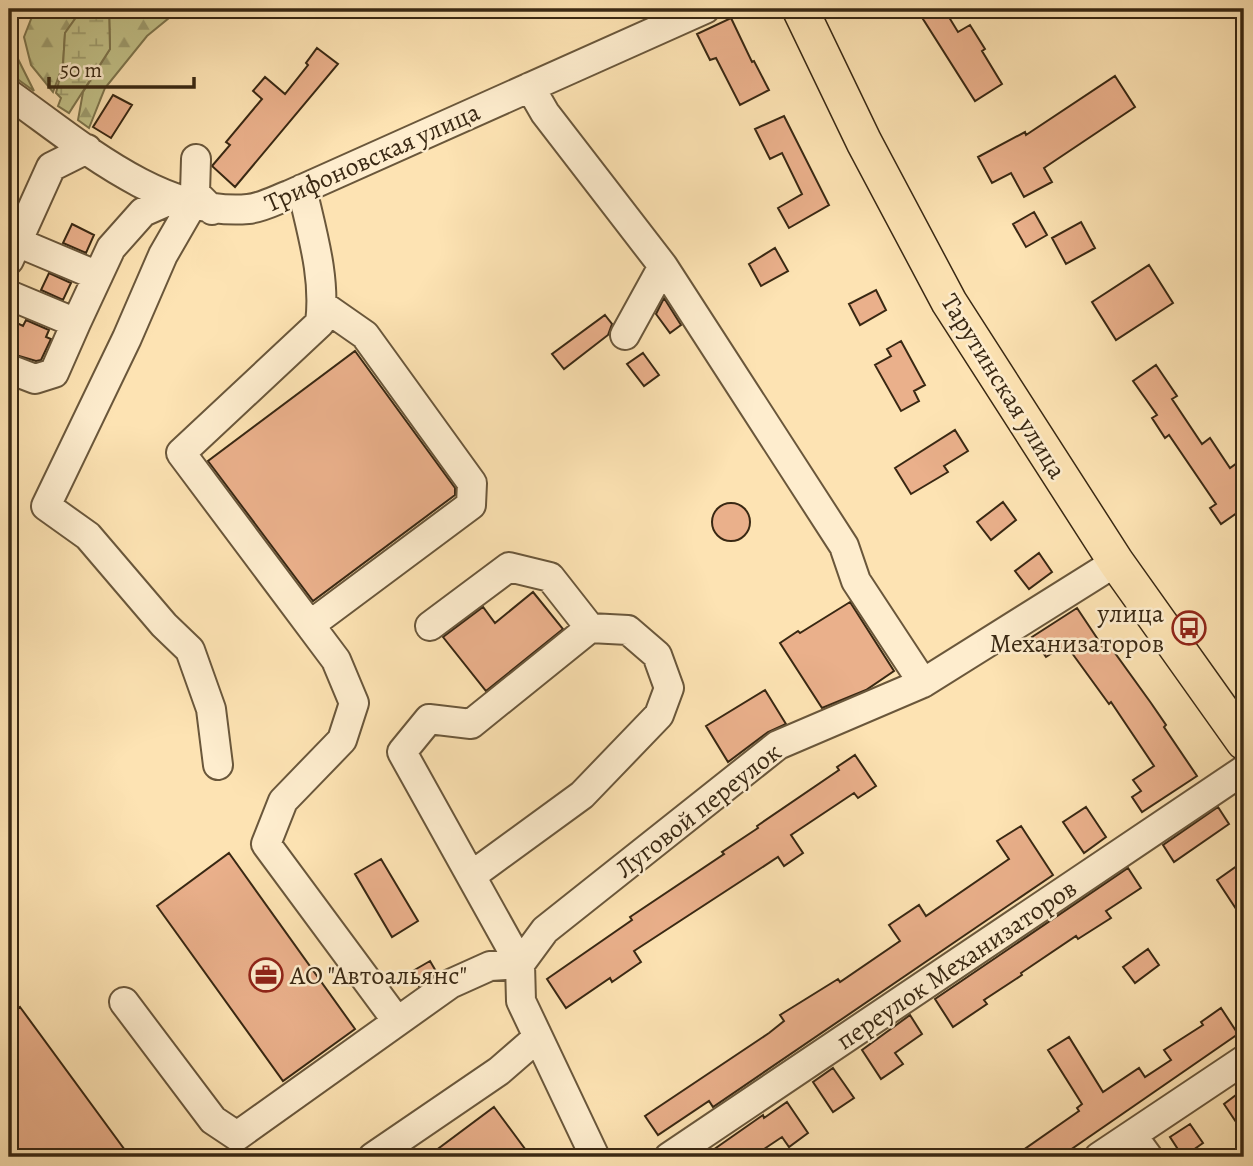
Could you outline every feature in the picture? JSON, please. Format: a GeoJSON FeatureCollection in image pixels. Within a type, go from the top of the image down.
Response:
{"type":"FeatureCollection","features":[{"type":"Feature","properties":{"kind":"main road","name":"Тарутинская улица"},"geometry":{"type":"LineString","coordinates":[[800,9],[864,142],[948,302],[1115,562],[1244,742]]}},
{"type":"Feature","properties":{"kind":"street","name":"Трифоновская улица"},"geometry":{"type":"LineString","coordinates":[[9,95],[138,183],[193,204],[251,209],[302,189],[705,9]]}},
{"type":"Feature","properties":{"kind":"street"},"geometry":{"type":"LineString","coordinates":[[530,87],[545,113],[663,266],[844,546],[856,581],[923,683]]}},
{"type":"Feature","properties":{"kind":"street"},"geometry":{"type":"LineString","coordinates":[[87,149],[51,167],[13,251],[98,276]]}},
{"type":"Feature","properties":{"kind":"street"},"geometry":{"type":"LineString","coordinates":[[196,159],[193,204],[163,255],[127,338],[46,506],[88,536],[164,625],[190,650],[211,709],[218,765]]}},
{"type":"Feature","properties":{"kind":"street"},"geometry":{"type":"LineString","coordinates":[[302,189],[320,272],[320,323],[181,453],[336,660],[354,703],[342,740],[283,801],[265,844],[397,1021]]}},
{"type":"Feature","properties":{"kind":"street"},"geometry":{"type":"LineString","coordinates":[[9,369],[35,379],[54,373],[111,248],[143,212],[193,204]]}},
{"type":"Feature","properties":{"kind":"street"},"geometry":{"type":"LineString","coordinates":[[625,335],[663,266]]}},
{"type":"Feature","properties":{"kind":"street"},"geometry":{"type":"LineString","coordinates":[[9,295],[76,323]]}},
{"type":"Feature","properties":{"kind":"street"},"geometry":{"type":"LineString","coordinates":[[310,625],[471,505],[472,483],[365,335],[322,305]]}},
{"type":"Feature","properties":{"kind":"street","name":"Луговой переулок"},"geometry":{"type":"LineString","coordinates":[[520,964],[545,930],[778,745],[923,683],[1115,562]]}},
{"type":"Feature","properties":{"kind":"street"},"geometry":{"type":"LineString","coordinates":[[430,626],[509,567],[550,577],[590,628]]}},
{"type":"Feature","properties":{"kind":"street"},"geometry":{"type":"LineString","coordinates":[[471,876],[582,795],[659,715],[669,688],[657,655],[628,630],[590,628],[471,724],[429,719],[402,752],[471,876],[520,964],[521,1001],[595,1157]]}},
{"type":"Feature","properties":{"kind":"street","name":"переулок Механизаторов"},"geometry":{"type":"LineString","coordinates":[[669,1157],[1244,770]]}},
{"type":"Feature","properties":{"kind":"street"},"geometry":{"type":"LineString","coordinates":[[124,1002],[214,1120],[237,1136],[450,984],[490,966],[520,964]]}},
{"type":"Feature","properties":{"kind":"street"},"geometry":{"type":"LineString","coordinates":[[373,1157],[499,1072],[537,1038]]}},
{"type":"Feature","properties":{"kind":"street"},"geometry":{"type":"LineString","coordinates":[[1099,1157],[1140,1146],[1244,1060]]}},
{"type":"Feature","properties":{"kind":"green space"},"geometry":{"type":"Polygon","coordinates":[[[9,9],[19,9],[12,47],[34,91],[9,73],[9,9]]]}},
{"type":"Feature","properties":{"kind":"green space"},"geometry":{"type":"Polygon","coordinates":[[[35,9],[82,9],[65,33],[63,65],[53,92],[31,65],[24,37],[35,9]]]}},
{"type":"Feature","properties":{"kind":"green space"},"geometry":{"type":"Polygon","coordinates":[[[82,9],[109,9],[110,49],[69,113],[58,106],[61,98],[56,93],[63,65],[65,33],[82,9]]]}},
{"type":"Feature","properties":{"kind":"green space"},"geometry":{"type":"Polygon","coordinates":[[[109,9],[177,9],[147,36],[105,88],[89,128],[78,120],[83,92],[110,49],[109,9]]]}},
{"type":"Feature","properties":{"kind":"building"},"geometry":{"type":"Polygon","coordinates":[[[939,9],[944,9],[958,32],[970,25],[1002,84],[975,101],[923,19],[939,9]]]}},
{"type":"Feature","properties":{"kind":"building"},"geometry":{"type":"Polygon","coordinates":[[[731,18],[769,90],[740,105],[716,58],[710,60],[697,34],[731,18]]]}},
{"type":"Feature","properties":{"kind":"building"},"geometry":{"type":"Polygon","coordinates":[[[317,48],[338,64],[235,187],[212,166],[230,145],[226,142],[262,99],[253,91],[265,77],[285,94],[308,65],[306,63],[317,48]]]}},
{"type":"Feature","properties":{"kind":"building"},"geometry":{"type":"Polygon","coordinates":[[[1115,76],[1135,107],[1044,168],[1052,182],[1024,197],[1011,173],[992,183],[978,157],[1025,132],[1026,135],[1115,76]]]}},
{"type":"Feature","properties":{"kind":"building"},"geometry":{"type":"Polygon","coordinates":[[[113,95],[132,105],[111,138],[93,127],[113,95]]]}},
{"type":"Feature","properties":{"kind":"building"},"geometry":{"type":"Polygon","coordinates":[[[784,116],[829,205],[789,228],[778,208],[802,194],[782,153],[770,159],[755,129],[784,116]]]}},
{"type":"Feature","properties":{"kind":"building"},"geometry":{"type":"Polygon","coordinates":[[[1034,212],[1047,235],[1026,247],[1013,224],[1034,212]]]}},
{"type":"Feature","properties":{"kind":"building"},"geometry":{"type":"Polygon","coordinates":[[[1081,222],[1095,248],[1066,264],[1052,238],[1081,222]]]}},
{"type":"Feature","properties":{"kind":"building"},"geometry":{"type":"Polygon","coordinates":[[[72,224],[94,235],[86,253],[63,243],[72,224]]]}},
{"type":"Feature","properties":{"kind":"building"},"geometry":{"type":"Polygon","coordinates":[[[775,248],[788,271],[761,286],[749,264],[775,248]]]}},
{"type":"Feature","properties":{"kind":"building"},"geometry":{"type":"Polygon","coordinates":[[[1149,265],[1173,303],[1116,340],[1092,302],[1149,265]]]}},
{"type":"Feature","properties":{"kind":"building"},"geometry":{"type":"Polygon","coordinates":[[[49,273],[71,283],[63,300],[41,290],[49,273]]]}},
{"type":"Feature","properties":{"kind":"building"},"geometry":{"type":"Polygon","coordinates":[[[876,290],[886,310],[860,325],[849,304],[876,290]]]}},
{"type":"Feature","properties":{"kind":"building"},"geometry":{"type":"Polygon","coordinates":[[[664,298],[681,325],[670,333],[656,314],[664,298]]]}},
{"type":"Feature","properties":{"kind":"building"},"geometry":{"type":"Polygon","coordinates":[[[605,315],[612,324],[608,335],[564,369],[552,354],[605,315]]]}},
{"type":"Feature","properties":{"kind":"building"},"geometry":{"type":"Polygon","coordinates":[[[26,320],[49,330],[46,337],[51,339],[41,360],[9,353],[9,340],[17,323],[23,326],[26,320]]]}},
{"type":"Feature","properties":{"kind":"building"},"geometry":{"type":"Polygon","coordinates":[[[901,341],[925,385],[914,391],[919,401],[901,411],[875,365],[891,356],[887,349],[901,341]]]}},
{"type":"Feature","properties":{"kind":"building"},"geometry":{"type":"Polygon","coordinates":[[[355,351],[455,488],[455,495],[313,601],[208,461],[355,351]]]}},
{"type":"Feature","properties":{"kind":"building"},"geometry":{"type":"Polygon","coordinates":[[[643,353],[659,375],[644,386],[627,364],[643,353]]]}},
{"type":"Feature","properties":{"kind":"building"},"geometry":{"type":"Polygon","coordinates":[[[1156,365],[1177,396],[1172,399],[1202,444],[1210,438],[1230,468],[1244,458],[1244,508],[1221,524],[1210,508],[1216,504],[1169,435],[1165,438],[1152,418],[1157,415],[1133,381],[1156,365]]]}},
{"type":"Feature","properties":{"kind":"building"},"geometry":{"type":"Polygon","coordinates":[[[955,430],[968,451],[944,466],[948,472],[911,494],[895,468],[955,430]]]}},
{"type":"Feature","properties":{"kind":"building"},"geometry":{"type":"Polygon","coordinates":[[[1003,502],[1016,520],[991,540],[977,522],[1003,502]]]}},
{"type":"Feature","properties":{"kind":"building"},"geometry":{"type":"Polygon","coordinates":[[[731,503],[744,509],[750,522],[744,535],[731,541],[718,535],[712,522],[718,509],[731,503]]]}},
{"type":"Feature","properties":{"kind":"building"},"geometry":{"type":"Polygon","coordinates":[[[1039,553],[1052,572],[1029,589],[1015,571],[1039,553]]]}},
{"type":"Feature","properties":{"kind":"building"},"geometry":{"type":"Polygon","coordinates":[[[533,592],[563,629],[486,691],[443,637],[483,607],[495,623],[533,592]]]}},
{"type":"Feature","properties":{"kind":"building"},"geometry":{"type":"Polygon","coordinates":[[[850,602],[894,671],[866,690],[822,708],[780,643],[850,602]]]}},
{"type":"Feature","properties":{"kind":"building"},"geometry":{"type":"Polygon","coordinates":[[[1077,608],[1107,653],[1112,649],[1151,703],[1197,776],[1142,812],[1132,797],[1141,791],[1133,780],[1154,766],[1111,702],[1109,704],[1069,649],[1063,653],[1060,648],[1046,657],[1032,637],[1077,608]]]}},
{"type":"Feature","properties":{"kind":"building"},"geometry":{"type":"Polygon","coordinates":[[[765,690],[786,724],[768,732],[728,762],[706,726],[765,690]]]}},
{"type":"Feature","properties":{"kind":"building"},"geometry":{"type":"Polygon","coordinates":[[[855,755],[876,786],[858,798],[854,793],[791,835],[803,853],[784,866],[778,857],[634,951],[641,962],[612,982],[610,978],[566,1008],[547,979],[632,920],[630,917],[724,854],[722,852],[839,770],[837,767],[855,755]]]}},
{"type":"Feature","properties":{"kind":"building"},"geometry":{"type":"Polygon","coordinates":[[[1086,807],[1106,837],[1084,853],[1063,822],[1086,807]]]}},
{"type":"Feature","properties":{"kind":"building"},"geometry":{"type":"Polygon","coordinates":[[[1218,807],[1229,824],[1174,862],[1163,845],[1218,807]]]}},
{"type":"Feature","properties":{"kind":"building"},"geometry":{"type":"Polygon","coordinates":[[[1021,826],[1053,875],[713,1107],[709,1101],[658,1135],[645,1116],[769,1033],[784,1021],[780,1015],[838,979],[840,982],[900,941],[889,925],[919,905],[926,916],[1009,859],[997,841],[1021,826]]]}},
{"type":"Feature","properties":{"kind":"building"},"geometry":{"type":"Polygon","coordinates":[[[229,853],[355,1029],[283,1081],[157,906],[229,853]]]}},
{"type":"Feature","properties":{"kind":"building"},"geometry":{"type":"Polygon","coordinates":[[[381,859],[418,921],[392,937],[355,874],[381,859]]]}},
{"type":"Feature","properties":{"kind":"building"},"geometry":{"type":"Polygon","coordinates":[[[1244,861],[1244,921],[1217,880],[1244,861]]]}},
{"type":"Feature","properties":{"kind":"building"},"geometry":{"type":"Polygon","coordinates":[[[1128,868],[1141,888],[1106,911],[1111,918],[1078,939],[1076,936],[1021,973],[1022,975],[984,1000],[987,1004],[953,1027],[935,999],[1128,868]]]}},
{"type":"Feature","properties":{"kind":"building"},"geometry":{"type":"Polygon","coordinates":[[[1148,949],[1159,965],[1135,983],[1123,967],[1148,949]]]}},
{"type":"Feature","properties":{"kind":"building"},"geometry":{"type":"Polygon","coordinates":[[[430,961],[437,973],[419,986],[411,972],[430,961]]]}},
{"type":"Feature","properties":{"kind":"building"},"geometry":{"type":"Polygon","coordinates":[[[20,1007],[130,1157],[9,1157],[9,1015],[20,1007]]]}},
{"type":"Feature","properties":{"kind":"building"},"geometry":{"type":"Polygon","coordinates":[[[1221,1008],[1238,1034],[1060,1157],[1013,1157],[1079,1111],[1077,1108],[1082,1104],[1048,1050],[1069,1037],[1103,1092],[1139,1068],[1145,1077],[1171,1060],[1164,1050],[1203,1025],[1201,1022],[1221,1008]]]}},
{"type":"Feature","properties":{"kind":"building"},"geometry":{"type":"Polygon","coordinates":[[[910,1015],[922,1034],[895,1053],[903,1064],[881,1079],[862,1050],[910,1015]]]}},
{"type":"Feature","properties":{"kind":"building"},"geometry":{"type":"Polygon","coordinates":[[[833,1068],[854,1098],[833,1112],[813,1082],[833,1068]]]}},
{"type":"Feature","properties":{"kind":"building"},"geometry":{"type":"Polygon","coordinates":[[[1244,1089],[1244,1134],[1224,1104],[1244,1089]]]}},
{"type":"Feature","properties":{"kind":"building"},"geometry":{"type":"Polygon","coordinates":[[[787,1102],[808,1133],[789,1147],[782,1137],[752,1157],[703,1157],[763,1115],[764,1118],[787,1102]]]}},
{"type":"Feature","properties":{"kind":"building"},"geometry":{"type":"Polygon","coordinates":[[[494,1107],[531,1157],[427,1157],[494,1107]]]}},
{"type":"Feature","properties":{"kind":"building"},"geometry":{"type":"Polygon","coordinates":[[[1190,1124],[1203,1143],[1183,1157],[1170,1137],[1190,1124]]]}},
{"type":"Feature","properties":{"kind":"place","name":"улица Механизаторов"},"geometry":{"type":"Point","coordinates":[1189,628]}},
{"type":"Feature","properties":{"kind":"place","name":"АО \"Автоальянс\""},"geometry":{"type":"Point","coordinates":[266,975]}}]}
